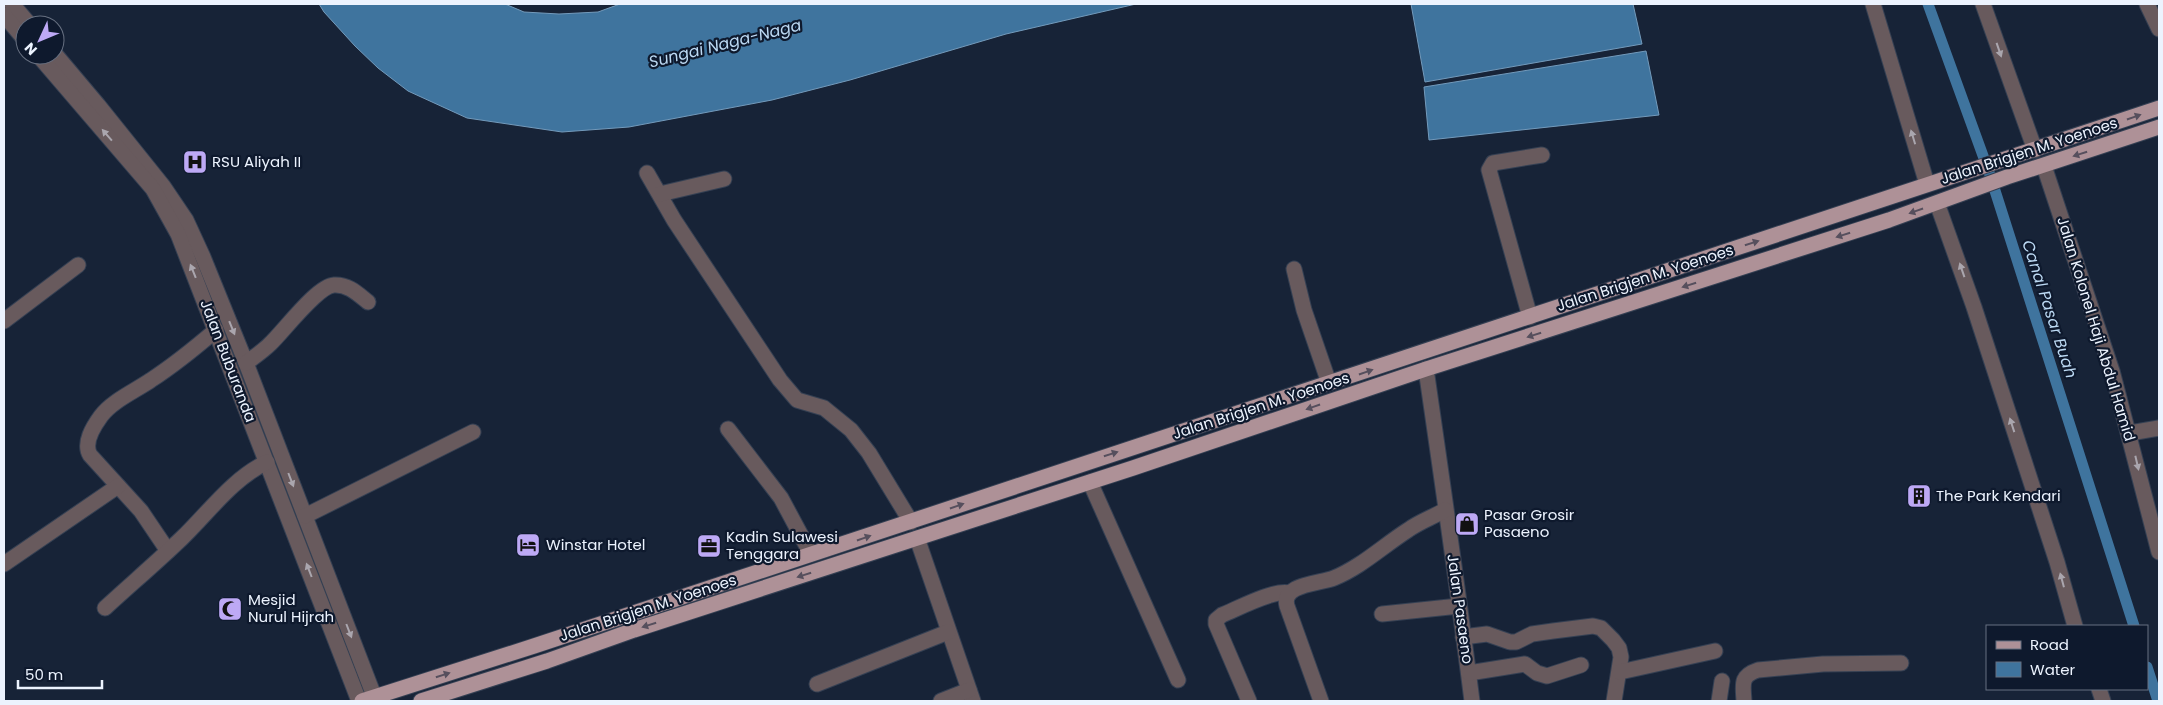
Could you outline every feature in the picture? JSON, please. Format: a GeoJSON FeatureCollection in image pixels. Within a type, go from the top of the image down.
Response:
{"type":"FeatureCollection","features":[{"type":"Feature","properties":{"kind":"main road","name":"Jalan Brigjen M. Yoenoes"},"geometry":{"type":"LineString","coordinates":[[368,700],[2159,108]]}},
{"type":"Feature","properties":{"kind":"main road","name":"Jalan Brigjen M. Yoenoes"},"geometry":{"type":"LineString","coordinates":[[421,701],[1090,482],[1426,369],[1772,258],[2159,127]]}},
{"type":"Feature","properties":{"kind":"main road"},"geometry":{"type":"LineString","coordinates":[[1207,423],[1212,441]]}},
{"type":"Feature","properties":{"kind":"street"},"geometry":{"type":"LineString","coordinates":[[12,4],[21,15]]}},
{"type":"Feature","properties":{"kind":"street"},"geometry":{"type":"LineString","coordinates":[[1873,4],[1928,184]]}},
{"type":"Feature","properties":{"kind":"street"},"geometry":{"type":"LineString","coordinates":[[1983,4],[2034,150]]}},
{"type":"Feature","properties":{"kind":"street"},"geometry":{"type":"LineString","coordinates":[[2147,4],[2159,29]]}},
{"type":"Feature","properties":{"kind":"street"},"geometry":{"type":"LineString","coordinates":[[4,15],[15,28]]}},
{"type":"Feature","properties":{"kind":"street","name":"Jalan Buburanda"},"geometry":{"type":"LineString","coordinates":[[47,65],[153,189],[178,234],[268,462],[368,700]]}},
{"type":"Feature","properties":{"kind":"street","name":"Jalan Buburanda"},"geometry":{"type":"LineString","coordinates":[[64,65],[177,205],[203,257],[305,516],[368,700]]}},
{"type":"Feature","properties":{"kind":"street"},"geometry":{"type":"LineString","coordinates":[[1530,317],[1490,170],[1493,163],[1542,155]]}},
{"type":"Feature","properties":{"kind":"street","name":"Jalan Kolonel Haji Abdul Hamid"},"geometry":{"type":"LineString","coordinates":[[2044,166],[2112,372],[2156,528],[2159,552]]}},
{"type":"Feature","properties":{"kind":"street"},"geometry":{"type":"LineString","coordinates":[[647,173],[681,232],[780,380],[797,400],[824,408],[851,430],[869,453],[911,522]]}},
{"type":"Feature","properties":{"kind":"street"},"geometry":{"type":"LineString","coordinates":[[660,194],[724,179]]}},
{"type":"Feature","properties":{"kind":"street"},"geometry":{"type":"LineString","coordinates":[[1937,203],[1974,307],[2057,562],[2075,625]]}},
{"type":"Feature","properties":{"kind":"street"},"geometry":{"type":"LineString","coordinates":[[4,320],[78,265]]}},
{"type":"Feature","properties":{"kind":"street"},"geometry":{"type":"LineString","coordinates":[[1294,269],[1304,310],[1330,383]]}},
{"type":"Feature","properties":{"kind":"street"},"geometry":{"type":"LineString","coordinates":[[246,363],[271,344],[314,297],[327,287],[332,285],[346,287],[368,302]]}},
{"type":"Feature","properties":{"kind":"street"},"geometry":{"type":"LineString","coordinates":[[168,551],[141,511],[87,450],[89,439],[101,416],[112,406],[182,359],[216,330]]}},
{"type":"Feature","properties":{"kind":"street","name":"Jalan Pasaeno"},"geometry":{"type":"LineString","coordinates":[[1426,369],[1440,457],[1445,510],[1472,701]]}},
{"type":"Feature","properties":{"kind":"street"},"geometry":{"type":"LineString","coordinates":[[2130,433],[2159,428]]}},
{"type":"Feature","properties":{"kind":"street"},"geometry":{"type":"LineString","coordinates":[[728,429],[781,498],[811,554]]}},
{"type":"Feature","properties":{"kind":"street"},"geometry":{"type":"LineString","coordinates":[[305,516],[473,432]]}},
{"type":"Feature","properties":{"kind":"street"},"geometry":{"type":"LineString","coordinates":[[105,608],[168,551],[209,508],[239,481],[268,462]]}},
{"type":"Feature","properties":{"kind":"street"},"geometry":{"type":"LineString","coordinates":[[1090,482],[1178,680]]}},
{"type":"Feature","properties":{"kind":"street"},"geometry":{"type":"LineString","coordinates":[[4,564],[118,486]]}},
{"type":"Feature","properties":{"kind":"street"},"geometry":{"type":"LineString","coordinates":[[1249,701],[1216,624],[1216,620],[1222,615],[1269,596],[1282,592],[1288,593],[1297,588],[1342,574],[1383,549],[1408,530],[1445,510]]}},
{"type":"Feature","properties":{"kind":"street"},"geometry":{"type":"LineString","coordinates":[[917,538],[971,696],[941,701]]}},
{"type":"Feature","properties":{"kind":"street"},"geometry":{"type":"LineString","coordinates":[[1288,593],[1286,598],[1287,606],[1321,701]]}},
{"type":"Feature","properties":{"kind":"street"},"geometry":{"type":"LineString","coordinates":[[1382,614],[1459,606]]}},
{"type":"Feature","properties":{"kind":"street"},"geometry":{"type":"LineString","coordinates":[[1463,636],[1488,634],[1510,642],[1516,642],[1532,634],[1593,626],[1601,628],[1619,648],[1621,657],[1614,701]]}},
{"type":"Feature","properties":{"kind":"street"},"geometry":{"type":"LineString","coordinates":[[817,684],[948,632]]}},
{"type":"Feature","properties":{"kind":"street"},"geometry":{"type":"LineString","coordinates":[[1620,672],[1715,651]]}},
{"type":"Feature","properties":{"kind":"street"},"geometry":{"type":"LineString","coordinates":[[1744,701],[1742,683],[1749,673],[1758,670],[1823,664],[1901,663]]}},
{"type":"Feature","properties":{"kind":"street"},"geometry":{"type":"LineString","coordinates":[[1469,673],[1525,664],[1536,672],[1547,676],[1581,665]]}},
{"type":"Feature","properties":{"kind":"street"},"geometry":{"type":"LineString","coordinates":[[1718,701],[1722,681]]}},
{"type":"Feature","properties":{"kind":"water","name":"Sungai Naga-Naga"},"geometry":{"type":"Polygon","coordinates":[[[319,4],[505,4],[524,12],[559,14],[598,12],[620,4],[1136,4],[1006,34],[850,80],[772,100],[629,127],[562,132],[467,118],[408,91],[378,68],[355,46],[319,4]]]}},
{"type":"Feature","properties":{"kind":"water"},"geometry":{"type":"Polygon","coordinates":[[[1411,4],[1633,4],[1642,44],[1425,82],[1411,4]]]}},
{"type":"Feature","properties":{"kind":"water"},"geometry":{"type":"Polygon","coordinates":[[[1646,51],[1659,115],[1429,140],[1424,87],[1646,51]]]}},
{"type":"Feature","properties":{"kind":"waterway","name":"Canal Pasar Buah"},"geometry":{"type":"LineString","coordinates":[[1928,4],[1990,175],[2134,625]]}},
{"type":"Feature","properties":{"kind":"waterway","name":"Canal Pasar Buah"},"geometry":{"type":"LineString","coordinates":[[2148,670],[2158,701]]}},
{"type":"Feature","properties":{"kind":"place","name":"RSU Aliyah II"},"geometry":{"type":"Point","coordinates":[195,162]}},
{"type":"Feature","properties":{"kind":"place","name":"The Park Kendari"},"geometry":{"type":"Point","coordinates":[1919,496]}},
{"type":"Feature","properties":{"kind":"place","name":"Pasar Grosir Pasaeno"},"geometry":{"type":"Point","coordinates":[1467,524]}},
{"type":"Feature","properties":{"kind":"place","name":"Winstar Hotel"},"geometry":{"type":"Point","coordinates":[528,545]}},
{"type":"Feature","properties":{"kind":"place","name":"Kadin Sulawesi Tenggara"},"geometry":{"type":"Point","coordinates":[709,546]}},
{"type":"Feature","properties":{"kind":"place","name":"Mesjid Nurul Hijrah"},"geometry":{"type":"Point","coordinates":[230,609]}}]}
